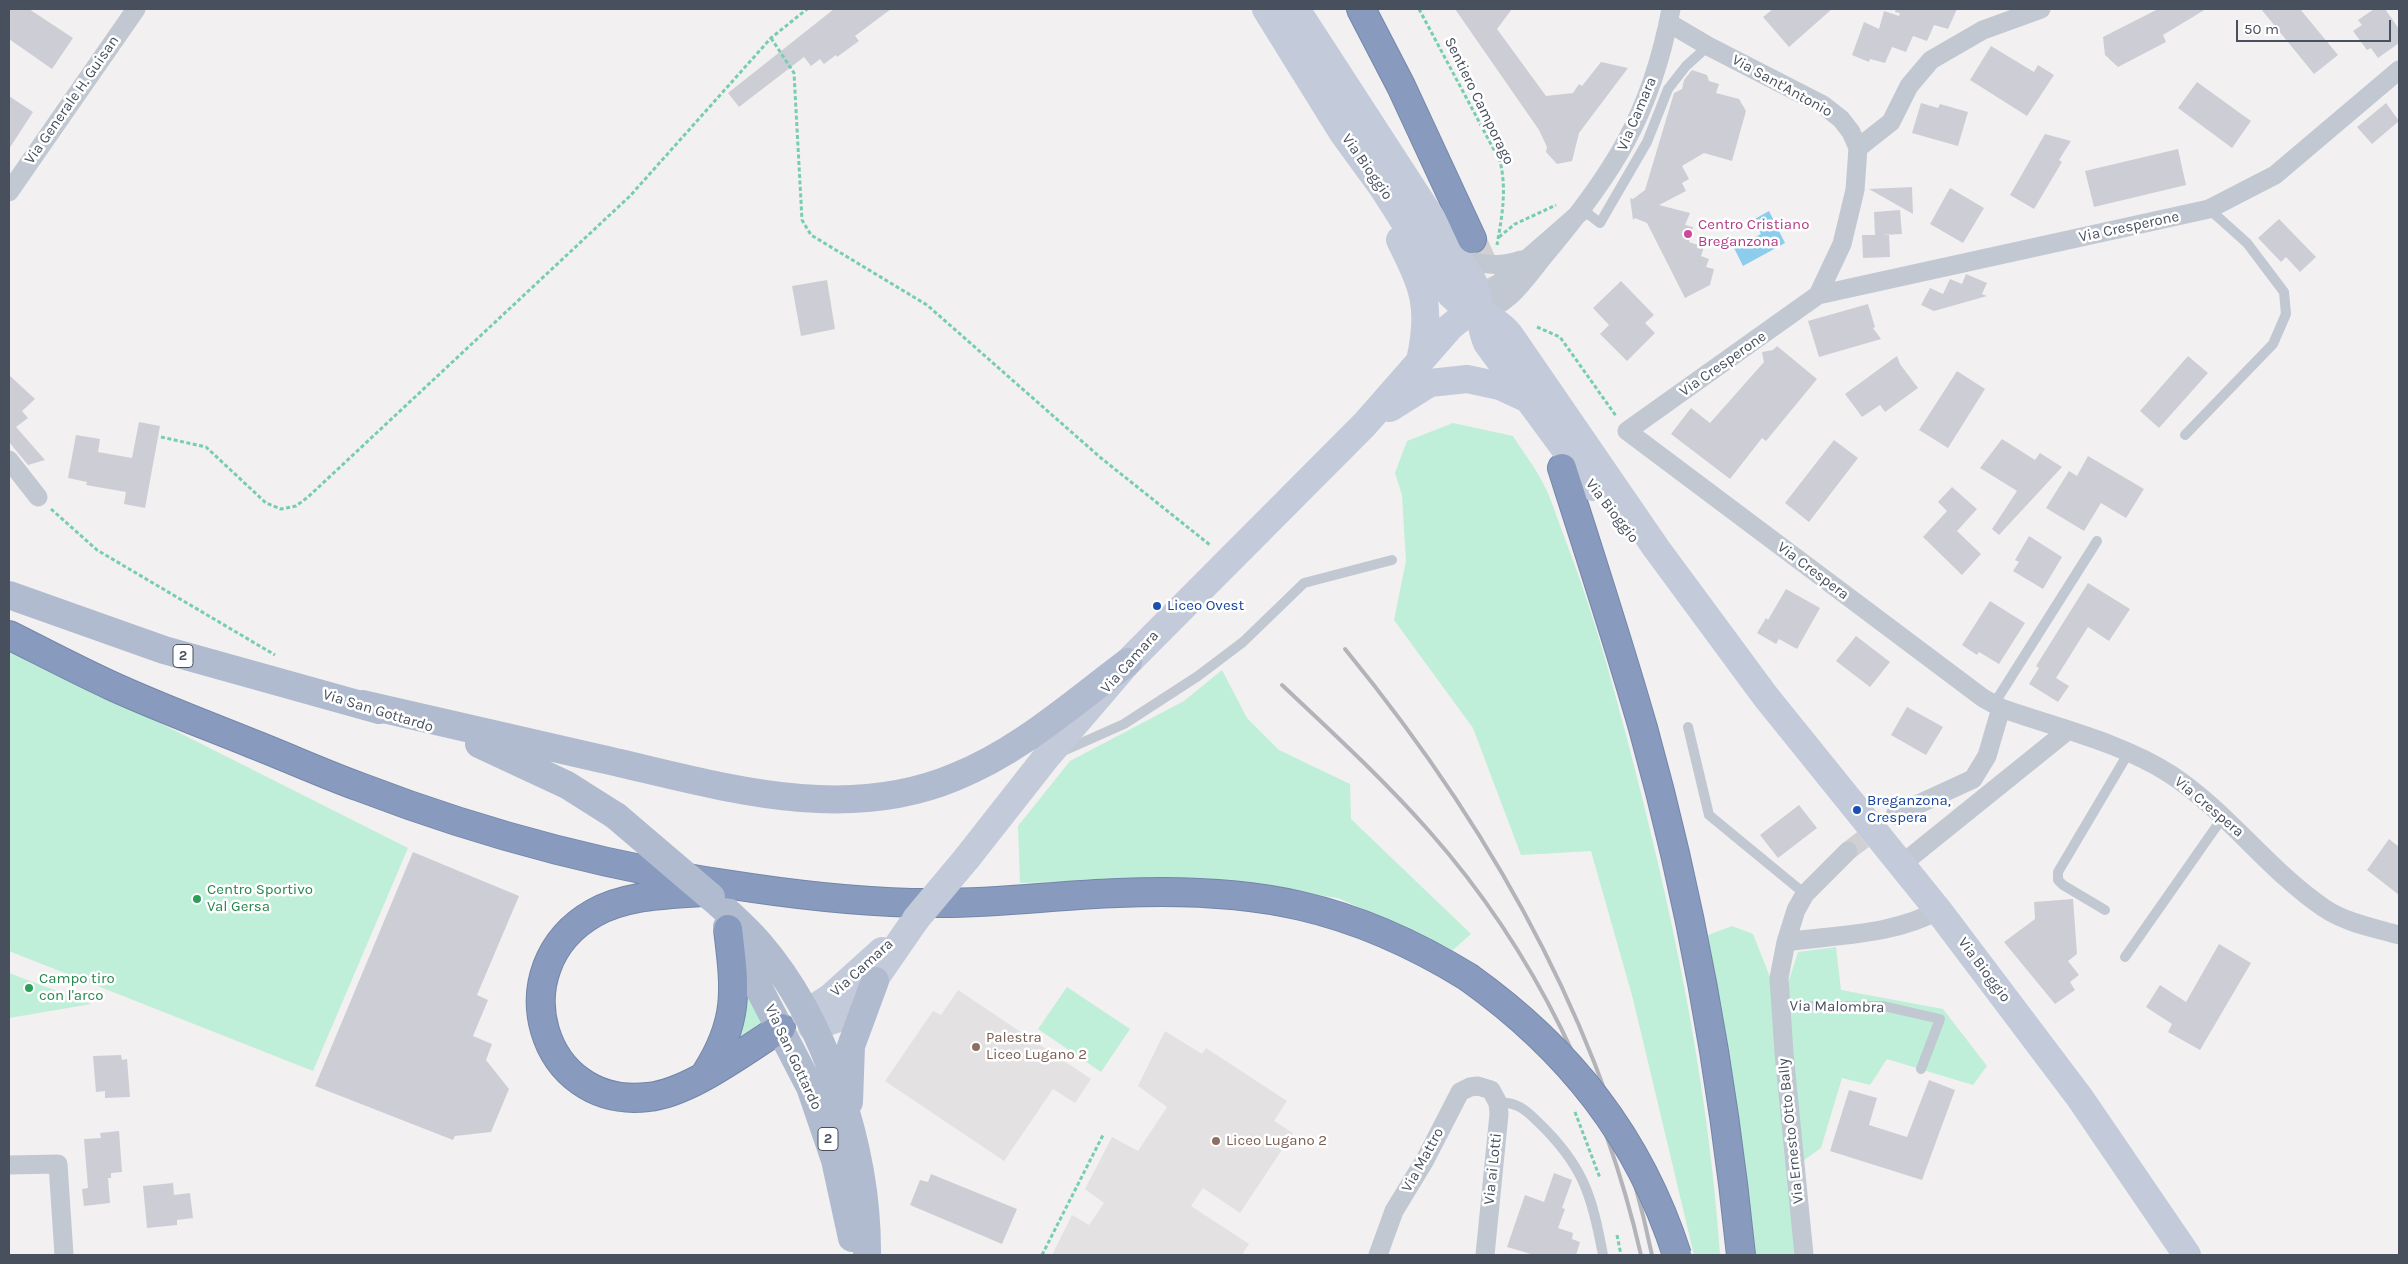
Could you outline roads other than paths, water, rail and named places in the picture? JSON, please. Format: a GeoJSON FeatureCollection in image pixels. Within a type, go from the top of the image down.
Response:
{"type":"FeatureCollection","features":[{"type":"Feature","properties":{"kind":"highway"},"geometry":{"type":"LineString","coordinates":[[1361,9],[1401,86],[1463,246]]}},
{"type":"Feature","properties":{"kind":"highway"},"geometry":{"type":"LineString","coordinates":[[1562,468],[1605,600],[1638,711],[1671,840],[1716,1068],[1741,1255]]}},
{"type":"Feature","properties":{"kind":"highway"},"geometry":{"type":"LineString","coordinates":[[9,635],[114,687],[362,788],[512,837],[616,864],[746,888],[805,895],[943,903],[1118,892],[1181,891],[1250,895],[1308,907],[1377,928],[1437,958],[1468,977],[1500,999],[1539,1032],[1596,1097],[1641,1167],[1654,1193],[1677,1255]]}},
{"type":"Feature","properties":{"kind":"highway"},"geometry":{"type":"LineString","coordinates":[[746,888],[629,900],[595,913],[570,931],[561,941],[546,966],[542,979],[540,1009],[547,1038],[560,1061],[581,1080],[592,1087],[618,1097],[649,1097],[670,1092],[705,1074],[781,1028]]}},
{"type":"Feature","properties":{"kind":"highway"},"geometry":{"type":"LineString","coordinates":[[705,1074],[717,1056],[731,1020],[734,993],[728,929]]}},
{"type":"Feature","properties":{"kind":"main road","name":"Via Bioggio"},"geometry":{"type":"LineString","coordinates":[[1266,9],[1343,133],[1388,196],[1451,295],[1465,306],[1499,323],[1508,334],[1656,548],[1766,697]]}},
{"type":"Feature","properties":{"kind":"main road","name":"Via Bioggio"},"geometry":{"type":"LineString","coordinates":[[1296,9],[1463,246],[1480,312],[1483,334],[1487,343],[1527,399],[1637,543],[1766,697],[1938,910],[2080,1098],[2187,1255]]}},
{"type":"Feature","properties":{"kind":"main road"},"geometry":{"type":"LineString","coordinates":[[1343,133],[1388,214],[1413,267],[1421,289],[1426,306],[1426,324],[1420,361]]}},
{"type":"Feature","properties":{"kind":"main road","name":"Via Camara"},"geometry":{"type":"LineString","coordinates":[[809,1020],[842,1017],[858,1003],[916,920],[1044,760],[1128,662],[1365,424],[1420,361],[1461,318],[1480,312]]}},
{"type":"Feature","properties":{"kind":"main road","name":"Via Camara"},"geometry":{"type":"LineString","coordinates":[[1365,424],[1468,335],[1475,326],[1480,312]]}},
{"type":"Feature","properties":{"kind":"main road"},"geometry":{"type":"LineString","coordinates":[[1365,424],[1430,383],[1467,379],[1488,382],[1527,399]]}},
{"type":"Feature","properties":{"kind":"main road","name":"Via San Gottardo"},"geometry":{"type":"LineString","coordinates":[[9,595],[164,650],[362,704],[449,733],[527,765],[567,784],[616,816],[711,897],[758,942],[777,966],[809,1020],[834,1077],[854,1140],[862,1183],[867,1229],[867,1255]]}},
{"type":"Feature","properties":{"kind":"main road"},"geometry":{"type":"LineString","coordinates":[[362,704],[725,787],[792,799],[852,799],[914,791],[954,778],[986,763],[1020,743],[1128,662]]}},
{"type":"Feature","properties":{"kind":"main road","name":"Via San Gottardo"},"geometry":{"type":"LineString","coordinates":[[711,897],[781,1028],[810,1087],[835,1160],[856,1255]]}},
{"type":"Feature","properties":{"kind":"main road","name":"Via Camara"},"geometry":{"type":"LineString","coordinates":[[809,1020],[916,920]]}},
{"type":"Feature","properties":{"kind":"main road"},"geometry":{"type":"LineString","coordinates":[[854,1140],[849,1097],[851,1046],[875,981]]}},
{"type":"Feature","properties":{"kind":"main road"},"geometry":{"type":"LineString","coordinates":[[781,1028],[809,1020]]}},
{"type":"Feature","properties":{"kind":"street","name":"Via Generale H. Guisan"},"geometry":{"type":"LineString","coordinates":[[9,192],[136,9]]}},
{"type":"Feature","properties":{"kind":"street"},"geometry":{"type":"LineString","coordinates":[[1858,148],[1891,122],[1909,86],[1931,60],[1983,30],[2041,9]]}},
{"type":"Feature","properties":{"kind":"street","name":"Via Sant'Antonio"},"geometry":{"type":"LineString","coordinates":[[1670,16],[1708,46],[1822,105],[1841,119],[1851,132],[1858,148]]}},
{"type":"Feature","properties":{"kind":"street","name":"Via Camara"},"geometry":{"type":"LineString","coordinates":[[1480,312],[1492,309],[1504,302],[1583,210],[1614,166],[1632,134],[1650,88],[1670,16]]}},
{"type":"Feature","properties":{"kind":"street","name":"Via Cresperone"},"geometry":{"type":"LineString","coordinates":[[1627,431],[1818,295],[2209,209],[2275,175],[2399,70]]}},
{"type":"Feature","properties":{"kind":"street","name":"Via Cresperone"},"geometry":{"type":"LineString","coordinates":[[1818,295],[1842,244],[1851,216],[1858,148]]}},
{"type":"Feature","properties":{"kind":"street","name":"Via Camara"},"geometry":{"type":"LineString","coordinates":[[1480,312],[1488,293],[1583,210]]}},
{"type":"Feature","properties":{"kind":"street"},"geometry":{"type":"LineString","coordinates":[[1463,246],[1472,262],[1492,265],[1510,264],[1527,258]]}},
{"type":"Feature","properties":{"kind":"street","name":"Via Crespera"},"geometry":{"type":"LineString","coordinates":[[1627,431],[1965,686],[1997,706],[2129,752],[2170,774],[2223,817],[2296,886],[2326,910],[2356,923],[2399,935]]}},
{"type":"Feature","properties":{"kind":"street"},"geometry":{"type":"LineString","coordinates":[[9,460],[38,496]]}},
{"type":"Feature","properties":{"kind":"street"},"geometry":{"type":"LineString","coordinates":[[1895,815],[1973,779],[1987,756],[1997,706]]}},
{"type":"Feature","properties":{"kind":"street"},"geometry":{"type":"LineString","coordinates":[[1902,864],[2068,732]]}},
{"type":"Feature","properties":{"kind":"street"},"geometry":{"type":"LineString","coordinates":[[1848,851],[1805,894],[1796,910],[1786,942],[1894,927],[1925,918],[1938,910]]}},
{"type":"Feature","properties":{"kind":"street","name":"Via Malombra"},"geometry":{"type":"LineString","coordinates":[[1782,1006],[1779,978],[1786,942]]}},
{"type":"Feature","properties":{"kind":"street","name":"Via Ernesto Otto Bally"},"geometry":{"type":"LineString","coordinates":[[1782,1006],[1784,1054],[1804,1255]]}},
{"type":"Feature","properties":{"kind":"street","name":"Via Mattro"},"geometry":{"type":"LineString","coordinates":[[1378,1255],[1394,1211],[1426,1160],[1457,1096],[1470,1087],[1486,1088],[1495,1095],[1498,1103]]}},
{"type":"Feature","properties":{"kind":"street","name":"Via ai Lotti"},"geometry":{"type":"LineString","coordinates":[[1485,1255],[1498,1103]]}},
{"type":"Feature","properties":{"kind":"street"},"geometry":{"type":"LineString","coordinates":[[9,1165],[58,1164],[64,1255]]}},
{"type":"Feature","properties":{"kind":"lane"},"geometry":{"type":"LineString","coordinates":[[1583,210],[1600,223],[1647,142],[1668,89],[1686,66],[1708,46]]}},
{"type":"Feature","properties":{"kind":"lane"},"geometry":{"type":"LineString","coordinates":[[2185,435],[2273,344],[2286,314],[2284,292],[2247,243],[2209,209]]}},
{"type":"Feature","properties":{"kind":"lane"},"geometry":{"type":"LineString","coordinates":[[1997,706],[2097,541]]}},
{"type":"Feature","properties":{"kind":"lane"},"geometry":{"type":"LineString","coordinates":[[1044,760],[1124,724],[1198,676],[1243,642],[1304,583],[1392,560]]}},
{"type":"Feature","properties":{"kind":"lane"},"geometry":{"type":"LineString","coordinates":[[1688,727],[1709,815],[1805,894]]}},
{"type":"Feature","properties":{"kind":"lane"},"geometry":{"type":"LineString","coordinates":[[2105,910],[2063,885],[2058,880],[2058,872],[2129,752]]}},
{"type":"Feature","properties":{"kind":"lane"},"geometry":{"type":"LineString","coordinates":[[2126,957],[2223,817]]}},
{"type":"Feature","properties":{"kind":"lane","name":"Via Malombra"},"geometry":{"type":"LineString","coordinates":[[1782,1006],[1883,1006],[1940,1019],[1921,1069]]}},
{"type":"Feature","properties":{"kind":"lane"},"geometry":{"type":"LineString","coordinates":[[1498,1103],[1507,1102],[1525,1109],[1560,1144],[1575,1163],[1582,1177],[1596,1222],[1602,1255]]}},
{"type":"Feature","properties":{"kind":"water"},"geometry":{"type":"Polygon","coordinates":[[[1769,211],[1785,243],[1743,266],[1734,248],[1761,234],[1753,220],[1769,211]]]}},
{"type":"Feature","properties":{"kind":"tunnel"},"geometry":{"type":"LineString","coordinates":[[1472,239],[1505,312]]}},
{"type":"Feature","properties":{"kind":"tunnel"},"geometry":{"type":"LineString","coordinates":[[1848,851],[1895,815]]}},
{"type":"Feature","properties":{"kind":"railway"},"geometry":{"type":"LineString","coordinates":[[1345,649],[1398,717],[1448,787],[1493,859],[1535,934],[1572,1011],[1605,1090],[1631,1171],[1652,1255]]}},
{"type":"Feature","properties":{"kind":"railway"},"geometry":{"type":"LineString","coordinates":[[1282,685],[1357,756],[1412,812],[1467,878],[1502,926],[1534,977],[1562,1030],[1586,1084],[1608,1140],[1626,1197],[1641,1255]]}},
{"type":"Feature","properties":{"kind":"place","name":"Centro Cristiano Breganzona"},"geometry":{"type":"Point","coordinates":[1688,234]}},
{"type":"Feature","properties":{"kind":"place","name":"Liceo Ovest"},"geometry":{"type":"Point","coordinates":[1157,606]}},
{"type":"Feature","properties":{"kind":"place","name":"Breganzona, Crespera"},"geometry":{"type":"Point","coordinates":[1857,810]}},
{"type":"Feature","properties":{"kind":"place","name":"Centro Sportivo Val Gersa"},"geometry":{"type":"Point","coordinates":[197,899]}},
{"type":"Feature","properties":{"kind":"place","name":"Campo tiro con l'arco"},"geometry":{"type":"Point","coordinates":[29,988]}},
{"type":"Feature","properties":{"kind":"place","name":"Palestra Liceo Lugano 2"},"geometry":{"type":"Point","coordinates":[976,1047]}},
{"type":"Feature","properties":{"kind":"place","name":"Liceo Lugano 2"},"geometry":{"type":"Point","coordinates":[1216,1141]}}]}
